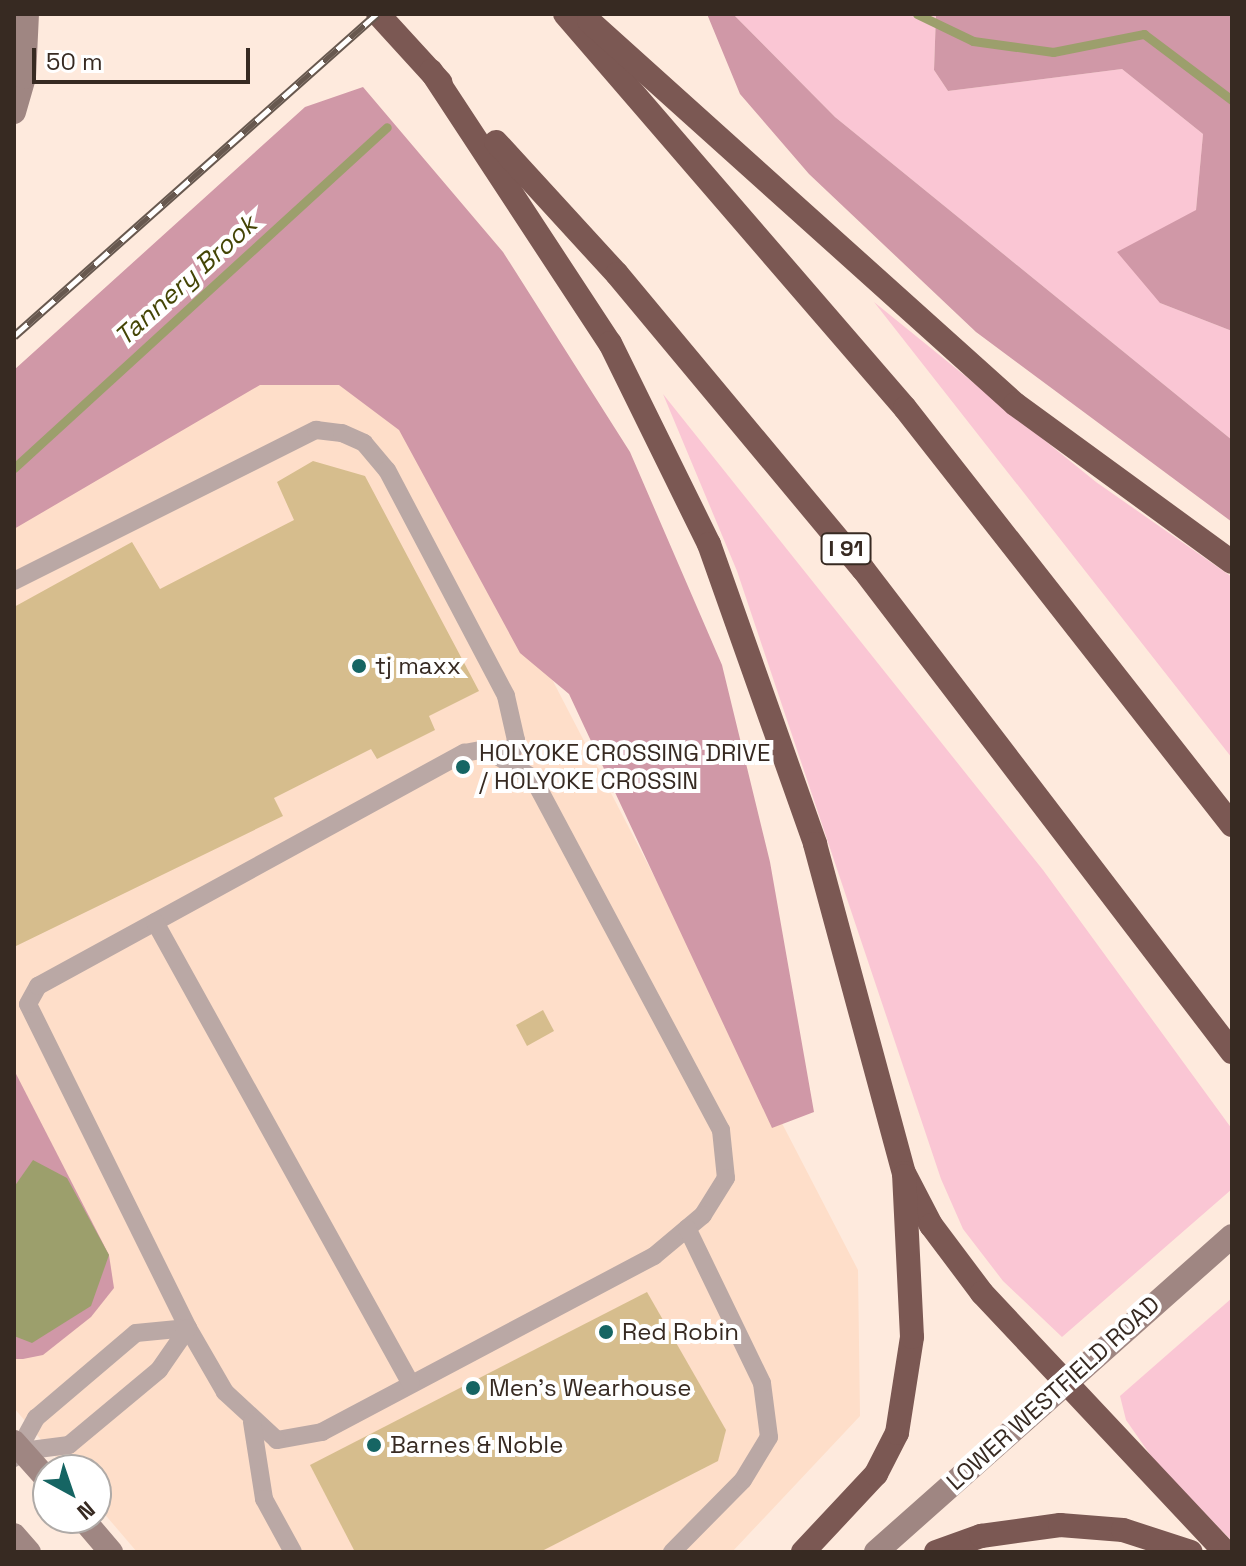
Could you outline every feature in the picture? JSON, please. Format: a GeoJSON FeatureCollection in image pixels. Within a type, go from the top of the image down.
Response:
{"type":"FeatureCollection","features":[{"type":"Feature","properties":{"kind":"highway"},"geometry":{"type":"LineString","coordinates":[[565,14],[905,408],[1232,825]]}},
{"type":"Feature","properties":{"kind":"highway"},"geometry":{"type":"LineString","coordinates":[[581,14],[1015,404],[1232,562]]}},
{"type":"Feature","properties":{"kind":"highway","name":"I 91"},"geometry":{"type":"LineString","coordinates":[[385,22],[617,274],[863,569],[1232,1052]]}},
{"type":"Feature","properties":{"kind":"highway"},"geometry":{"type":"LineString","coordinates":[[431,71],[594,316],[709,544],[815,844],[904,1173],[912,1337],[897,1433],[876,1474],[803,1552]]}},
{"type":"Feature","properties":{"kind":"highway"},"geometry":{"type":"LineString","coordinates":[[904,1173],[958,1265],[1225,1552]]}},
{"type":"Feature","properties":{"kind":"highway"},"geometry":{"type":"LineString","coordinates":[[936,1552],[981,1536],[1060,1525],[1123,1530],[1191,1552]]}},
{"type":"Feature","properties":{"kind":"main road"},"geometry":{"type":"LineString","coordinates":[[14,112],[24,77],[27,14]]}},
{"type":"Feature","properties":{"kind":"main road","name":"LOWER WESTFIELD ROAD"},"geometry":{"type":"LineString","coordinates":[[876,1552],[1065,1381],[1232,1236]]}},
{"type":"Feature","properties":{"kind":"main road"},"geometry":{"type":"LineString","coordinates":[[17,1450],[32,1465]]}},
{"type":"Feature","properties":{"kind":"main road"},"geometry":{"type":"LineString","coordinates":[[96,1534],[111,1552]]}},
{"type":"Feature","properties":{"kind":"main road"},"geometry":{"type":"LineString","coordinates":[[14,1535],[29,1552]]}},
{"type":"Feature","properties":{"kind":"lane"},"geometry":{"type":"LineString","coordinates":[[14,581],[316,430],[342,433],[364,443],[387,470],[506,696],[516,740],[511,757]]}},
{"type":"Feature","properties":{"kind":"lane"},"geometry":{"type":"LineString","coordinates":[[14,990],[28,1004],[188,1328],[225,1392],[252,1422],[277,1440],[322,1432],[654,1256],[687,1228],[726,1178],[721,1130],[533,778],[511,757],[486,749],[464,753],[38,986],[28,1004]]}},
{"type":"Feature","properties":{"kind":"lane"},"geometry":{"type":"LineString","coordinates":[[155,922],[411,1384]]}},
{"type":"Feature","properties":{"kind":"lane"},"geometry":{"type":"LineString","coordinates":[[672,1552],[743,1480],[769,1437],[762,1383],[687,1228]]}},
{"type":"Feature","properties":{"kind":"lane"},"geometry":{"type":"LineString","coordinates":[[17,1450],[69,1445],[159,1370],[188,1328]]}},
{"type":"Feature","properties":{"kind":"lane"},"geometry":{"type":"LineString","coordinates":[[17,1450],[36,1418],[136,1333],[188,1328]]}},
{"type":"Feature","properties":{"kind":"lane"},"geometry":{"type":"LineString","coordinates":[[252,1422],[264,1499],[293,1552]]}},
{"type":"Feature","properties":{"kind":"shaded area"},"geometry":{"type":"Polygon","coordinates":[[[707,14],[733,14],[835,117],[1232,440],[1232,522],[976,332],[809,174],[740,94],[707,14]]]}},
{"type":"Feature","properties":{"kind":"shaded area"},"geometry":{"type":"Polygon","coordinates":[[[733,14],[936,14],[934,70],[948,91],[1122,69],[1203,134],[1196,210],[1160,303],[1232,331],[1232,440],[835,117],[733,14]]]}},
{"type":"Feature","properties":{"kind":"shaded area"},"geometry":{"type":"Polygon","coordinates":[[[936,14],[1232,14],[1232,331],[1160,303],[1117,252],[1196,210],[1203,134],[1122,69],[948,91],[934,70],[936,14]]]}},
{"type":"Feature","properties":{"kind":"shaded area"},"geometry":{"type":"Polygon","coordinates":[[[363,87],[503,252],[630,452],[722,665],[770,862],[814,1112],[772,1128],[569,694],[520,653],[399,430],[339,385],[260,385],[14,529],[14,370],[305,107],[363,87]]]}},
{"type":"Feature","properties":{"kind":"shaded area"},"geometry":{"type":"Polygon","coordinates":[[[874,302],[1096,482],[1232,577],[1232,758],[874,302]]]}},
{"type":"Feature","properties":{"kind":"shaded area"},"geometry":{"type":"Polygon","coordinates":[[[366,320],[858,1270],[860,1416],[732,1552],[137,1552],[112,1523],[112,1454],[53,1454],[14,1408],[14,514],[366,320]]]}},
{"type":"Feature","properties":{"kind":"shaded area"},"geometry":{"type":"Polygon","coordinates":[[[663,394],[1043,870],[1232,1129],[1232,1189],[1062,1337],[1003,1281],[963,1229],[941,1179],[737,571],[663,394]]]}},
{"type":"Feature","properties":{"kind":"shaded area"},"geometry":{"type":"Polygon","coordinates":[[[14,1070],[109,1255],[114,1288],[91,1317],[43,1355],[23,1359],[14,1359],[14,1070]]]}},
{"type":"Feature","properties":{"kind":"shaded area"},"geometry":{"type":"Polygon","coordinates":[[[33,1160],[67,1178],[109,1255],[91,1306],[32,1343],[14,1336],[14,1187],[33,1160]]]}},
{"type":"Feature","properties":{"kind":"shaded area"},"geometry":{"type":"Polygon","coordinates":[[[1232,1298],[1232,1541],[1156,1463],[1126,1420],[1120,1396],[1232,1298]]]}},
{"type":"Feature","properties":{"kind":"building"},"geometry":{"type":"Polygon","coordinates":[[[313,461],[365,476],[479,691],[429,716],[435,730],[377,759],[371,749],[274,798],[283,816],[14,947],[14,607],[132,542],[160,589],[294,520],[277,482],[313,461]]]}},
{"type":"Feature","properties":{"kind":"building"},"geometry":{"type":"Polygon","coordinates":[[[543,1010],[554,1031],[527,1046],[516,1025],[543,1010]]]}},
{"type":"Feature","properties":{"kind":"building"},"geometry":{"type":"Polygon","coordinates":[[[647,1292],[726,1430],[718,1461],[540,1552],[355,1552],[310,1465],[647,1292]]]}},
{"type":"Feature","properties":{"kind":"waterway","name":"Tannery Brook"},"geometry":{"type":"LineString","coordinates":[[917,14],[973,41],[1053,52],[1144,34],[1232,100]]}},
{"type":"Feature","properties":{"kind":"waterway","name":"Tannery Brook"},"geometry":{"type":"LineString","coordinates":[[14,468],[387,127]]}},
{"type":"Feature","properties":{"kind":"railway"},"geometry":{"type":"LineString","coordinates":[[14,336],[377,14]]}},
{"type":"Feature","properties":{"kind":"place","name":"tj maxx"},"geometry":{"type":"Point","coordinates":[359,666]}},
{"type":"Feature","properties":{"kind":"place","name":"HOLYOKE CROSSING DRIVE / HOLYOKE CROSSIN"},"geometry":{"type":"Point","coordinates":[463,767]}},
{"type":"Feature","properties":{"kind":"place","name":"Red Robin"},"geometry":{"type":"Point","coordinates":[606,1332]}},
{"type":"Feature","properties":{"kind":"place","name":"Men's Wearhouse"},"geometry":{"type":"Point","coordinates":[473,1388]}},
{"type":"Feature","properties":{"kind":"place","name":"Barnes & Noble"},"geometry":{"type":"Point","coordinates":[374,1445]}}]}
